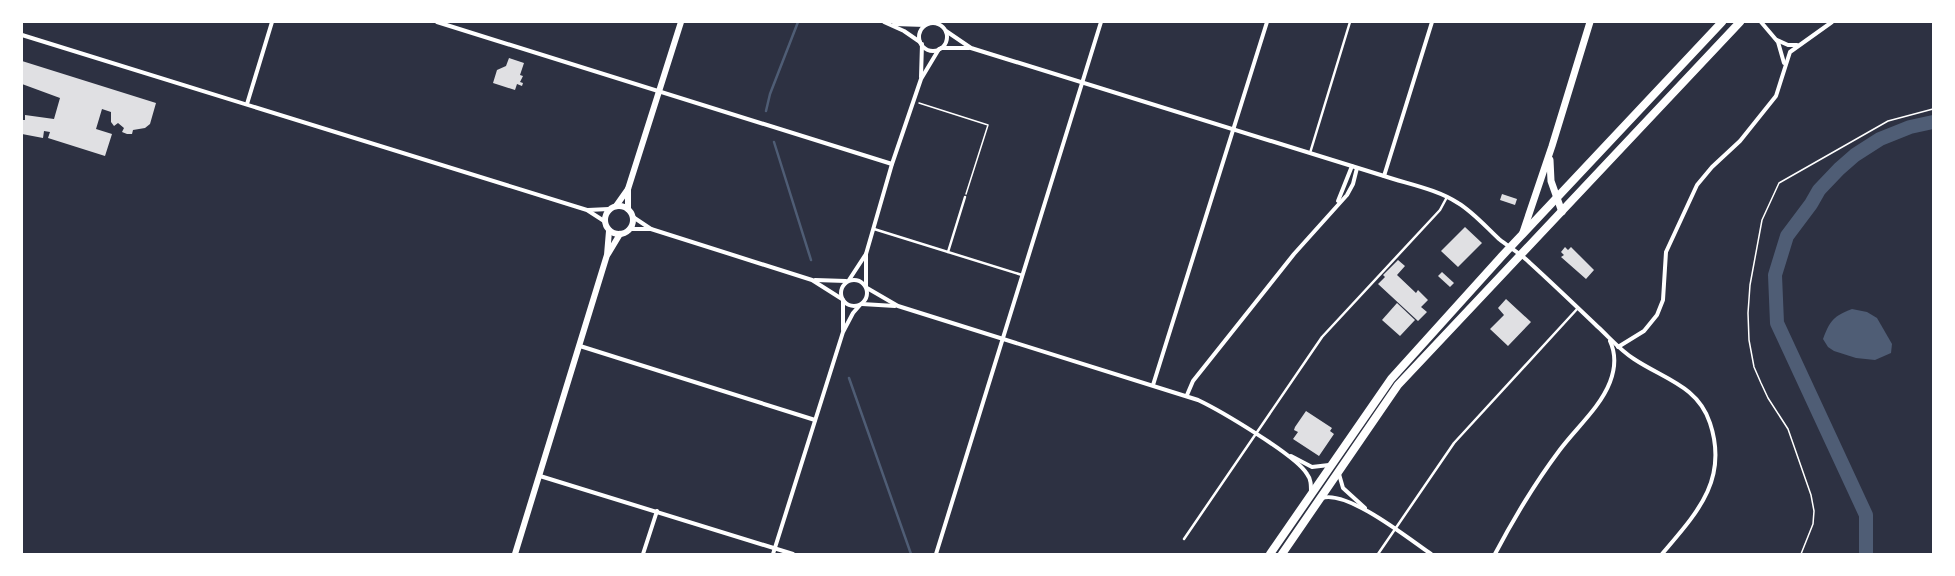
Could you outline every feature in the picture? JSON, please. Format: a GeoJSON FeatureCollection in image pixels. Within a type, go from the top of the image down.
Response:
{"type":"FeatureCollection","features":[{"type":"Feature","properties":{"kind":"highway"},"geometry":{"type":"LineString","coordinates":[[1270,554],[1391,379],[1558,196],[1722,22]]}},
{"type":"Feature","properties":{"kind":"highway"},"geometry":{"type":"LineString","coordinates":[[1282,554],[1398,385],[1740,22]]}},
{"type":"Feature","properties":{"kind":"main road"},"geometry":{"type":"LineString","coordinates":[[1522,235],[1552,146],[1590,22]]}},
{"type":"Feature","properties":{"kind":"main road"},"geometry":{"type":"LineString","coordinates":[[1552,146],[1550,175],[1562,212]]}},
{"type":"Feature","properties":{"kind":"street"},"geometry":{"type":"LineString","coordinates":[[247,104],[272,22]]}},
{"type":"Feature","properties":{"kind":"street"},"geometry":{"type":"LineString","coordinates":[[437,22],[892,164]]}},
{"type":"Feature","properties":{"kind":"street"},"geometry":{"type":"LineString","coordinates":[[680,22],[628,189],[628,209],[633,217],[651,229],[812,280],[850,306],[898,306]]}},
{"type":"Feature","properties":{"kind":"street"},"geometry":{"type":"LineString","coordinates":[[884,22],[891,24],[937,24],[971,48],[1384,176],[1447,197],[1469,211],[1578,308],[1618,347],[1639,362],[1686,388],[1702,405],[1712,428],[1716,457],[1711,485],[1696,513],[1662,554]]}},
{"type":"Feature","properties":{"kind":"street"},"geometry":{"type":"LineString","coordinates":[[773,554],[843,332],[853,313],[867,298],[866,254],[873,229],[892,164],[921,79],[947,39],[945,22]]}},
{"type":"Feature","properties":{"kind":"street"},"geometry":{"type":"LineString","coordinates":[[936,554],[1101,22]]}},
{"type":"Feature","properties":{"kind":"street"},"geometry":{"type":"LineString","coordinates":[[1153,385],[1267,22]]}},
{"type":"Feature","properties":{"kind":"street"},"geometry":{"type":"LineString","coordinates":[[1384,176],[1432,22]]}},
{"type":"Feature","properties":{"kind":"street"},"geometry":{"type":"LineString","coordinates":[[1761,22],[1776,38],[1782,50],[1784,70]]}},
{"type":"Feature","properties":{"kind":"street"},"geometry":{"type":"LineString","coordinates":[[1618,347],[1644,331],[1657,314],[1663,300],[1666,252],[1694,190],[1705,175],[1737,144],[1774,99],[1779,89],[1788,54],[1801,43],[1832,22]]}},
{"type":"Feature","properties":{"kind":"street"},"geometry":{"type":"LineString","coordinates":[[891,24],[921,43],[929,50],[940,48],[971,48]]}},
{"type":"Feature","properties":{"kind":"street"},"geometry":{"type":"LineString","coordinates":[[921,79],[920,33],[928,24]]}},
{"type":"Feature","properties":{"kind":"street"},"geometry":{"type":"LineString","coordinates":[[22,35],[587,210],[604,221],[609,230],[607,255],[515,554]]}},
{"type":"Feature","properties":{"kind":"street"},"geometry":{"type":"LineString","coordinates":[[1776,38],[1788,45],[1801,43]]}},
{"type":"Feature","properties":{"kind":"street"},"geometry":{"type":"LineString","coordinates":[[1334,208],[1344,191],[1352,166]]}},
{"type":"Feature","properties":{"kind":"street"},"geometry":{"type":"LineString","coordinates":[[1187,395],[1193,381],[1294,254],[1350,189],[1357,168]]}},
{"type":"Feature","properties":{"kind":"street"},"geometry":{"type":"LineString","coordinates":[[587,210],[609,209],[616,206],[628,189]]}},
{"type":"Feature","properties":{"kind":"street"},"geometry":{"type":"LineString","coordinates":[[616,206],[628,209]]}},
{"type":"Feature","properties":{"kind":"street"},"geometry":{"type":"LineString","coordinates":[[604,221],[606,212],[609,209]]}},
{"type":"Feature","properties":{"kind":"street"},"geometry":{"type":"LineString","coordinates":[[630,229],[633,217]]}},
{"type":"Feature","properties":{"kind":"street"},"geometry":{"type":"LineString","coordinates":[[607,255],[620,234],[630,229],[651,229]]}},
{"type":"Feature","properties":{"kind":"street"},"geometry":{"type":"LineString","coordinates":[[609,230],[620,234]]}},
{"type":"Feature","properties":{"kind":"street"},"geometry":{"type":"LineString","coordinates":[[843,332],[843,300],[841,289],[866,254]]}},
{"type":"Feature","properties":{"kind":"street"},"geometry":{"type":"LineString","coordinates":[[812,280],[858,280],[866,287],[898,306],[1187,395],[1211,406],[1278,449],[1306,472],[1310,481],[1311,494]]}},
{"type":"Feature","properties":{"kind":"street"},"geometry":{"type":"LineString","coordinates":[[1495,554],[1525,499],[1558,452],[1608,388],[1613,374],[1614,360],[1612,345],[1607,336]]}},
{"type":"Feature","properties":{"kind":"street"},"geometry":{"type":"LineString","coordinates":[[580,346],[815,420]]}},
{"type":"Feature","properties":{"kind":"street"},"geometry":{"type":"LineString","coordinates":[[1278,449],[1310,466],[1319,467],[1331,465]]}},
{"type":"Feature","properties":{"kind":"street"},"geometry":{"type":"LineString","coordinates":[[1339,470],[1342,487],[1370,513]]}},
{"type":"Feature","properties":{"kind":"street"},"geometry":{"type":"LineString","coordinates":[[540,476],[793,554]]}},
{"type":"Feature","properties":{"kind":"street"},"geometry":{"type":"LineString","coordinates":[[1320,499],[1337,497],[1370,513],[1431,554]]}},
{"type":"Feature","properties":{"kind":"street"},"geometry":{"type":"LineString","coordinates":[[643,554],[656,511]]}},
{"type":"Feature","properties":{"kind":"lane"},"geometry":{"type":"LineString","coordinates":[[1310,154],[1350,22]]}},
{"type":"Feature","properties":{"kind":"lane"},"geometry":{"type":"LineString","coordinates":[[948,252],[965,197]]}},
{"type":"Feature","properties":{"kind":"lane"},"geometry":{"type":"LineString","coordinates":[[1184,539],[1322,337],[1440,210],[1447,197]]}},
{"type":"Feature","properties":{"kind":"lane"},"geometry":{"type":"LineString","coordinates":[[873,229],[1022,275]]}},
{"type":"Feature","properties":{"kind":"lane"},"geometry":{"type":"LineString","coordinates":[[1378,554],[1454,443],[1578,308]]}},
{"type":"Feature","properties":{"kind":"path"},"geometry":{"type":"LineString","coordinates":[[913,102],[988,125],[965,197]]}},
{"type":"Feature","properties":{"kind":"path"},"geometry":{"type":"LineString","coordinates":[[1801,554],[1813,524],[1814,511],[1811,495],[1788,429],[1760,383],[1754,367],[1749,340],[1748,313],[1750,285],[1762,220],[1779,183],[1888,120],[1933,109]]}},
{"type":"Feature","properties":{"kind":"water"},"geometry":{"type":"Polygon","coordinates":[[[1852,309],[1867,312],[1877,318],[1892,344],[1891,353],[1875,360],[1856,358],[1834,351],[1828,347],[1823,339],[1828,327],[1833,320],[1841,314],[1852,309]]]}},
{"type":"Feature","properties":{"kind":"building"},"geometry":{"type":"Polygon","coordinates":[[[509,58],[524,63],[520,75],[523,76],[520,82],[523,83],[522,86],[517,84],[515,90],[493,83],[497,70],[506,66],[509,58]]]}},
{"type":"Feature","properties":{"kind":"building"},"geometry":{"type":"Polygon","coordinates":[[[22,61],[156,103],[150,124],[145,128],[133,130],[132,134],[127,134],[122,132],[124,128],[118,123],[114,126],[111,122],[111,112],[102,109],[96,129],[112,134],[105,156],[48,138],[50,132],[44,131],[43,138],[22,134],[22,120],[25,120],[25,115],[54,119],[60,98],[22,84],[22,61]]]}},
{"type":"Feature","properties":{"kind":"building"},"geometry":{"type":"Polygon","coordinates":[[[1502,194],[1517,199],[1515,205],[1500,200],[1502,194]]]}},
{"type":"Feature","properties":{"kind":"building"},"geometry":{"type":"Polygon","coordinates":[[[1465,227],[1482,243],[1458,267],[1441,251],[1465,227]]]}},
{"type":"Feature","properties":{"kind":"building"},"geometry":{"type":"Polygon","coordinates":[[[1565,247],[1568,250],[1571,247],[1594,270],[1586,279],[1561,257],[1564,255],[1561,252],[1565,247]]]}},
{"type":"Feature","properties":{"kind":"building"},"geometry":{"type":"Polygon","coordinates":[[[1398,260],[1405,266],[1397,275],[1416,293],[1418,290],[1428,300],[1421,307],[1427,312],[1418,321],[1378,284],[1385,277],[1383,275],[1398,260]]]}},
{"type":"Feature","properties":{"kind":"building"},"geometry":{"type":"Polygon","coordinates":[[[1442,272],[1454,283],[1450,287],[1438,276],[1442,272]]]}},
{"type":"Feature","properties":{"kind":"building"},"geometry":{"type":"Polygon","coordinates":[[[1506,299],[1531,322],[1508,346],[1490,329],[1504,315],[1498,308],[1506,299]]]}},
{"type":"Feature","properties":{"kind":"building"},"geometry":{"type":"Polygon","coordinates":[[[1397,303],[1415,320],[1400,336],[1382,320],[1397,303]]]}},
{"type":"Feature","properties":{"kind":"building"},"geometry":{"type":"Polygon","coordinates":[[[1306,411],[1332,428],[1330,431],[1334,434],[1319,456],[1293,439],[1298,432],[1294,430],[1295,427],[1306,411]]]}},
{"type":"Feature","properties":{"kind":"waterway"},"geometry":{"type":"LineString","coordinates":[[766,111],[770,94],[798,22]]}},
{"type":"Feature","properties":{"kind":"waterway"},"geometry":{"type":"LineString","coordinates":[[1866,554],[1866,515],[1777,323],[1775,275],[1787,236],[1811,204],[1819,190],[1839,169],[1855,155],[1880,139],[1910,127],[1933,122]]}},
{"type":"Feature","properties":{"kind":"waterway"},"geometry":{"type":"LineString","coordinates":[[774,142],[811,260]]}},
{"type":"Feature","properties":{"kind":"waterway"},"geometry":{"type":"LineString","coordinates":[[849,378],[911,554]]}}]}
